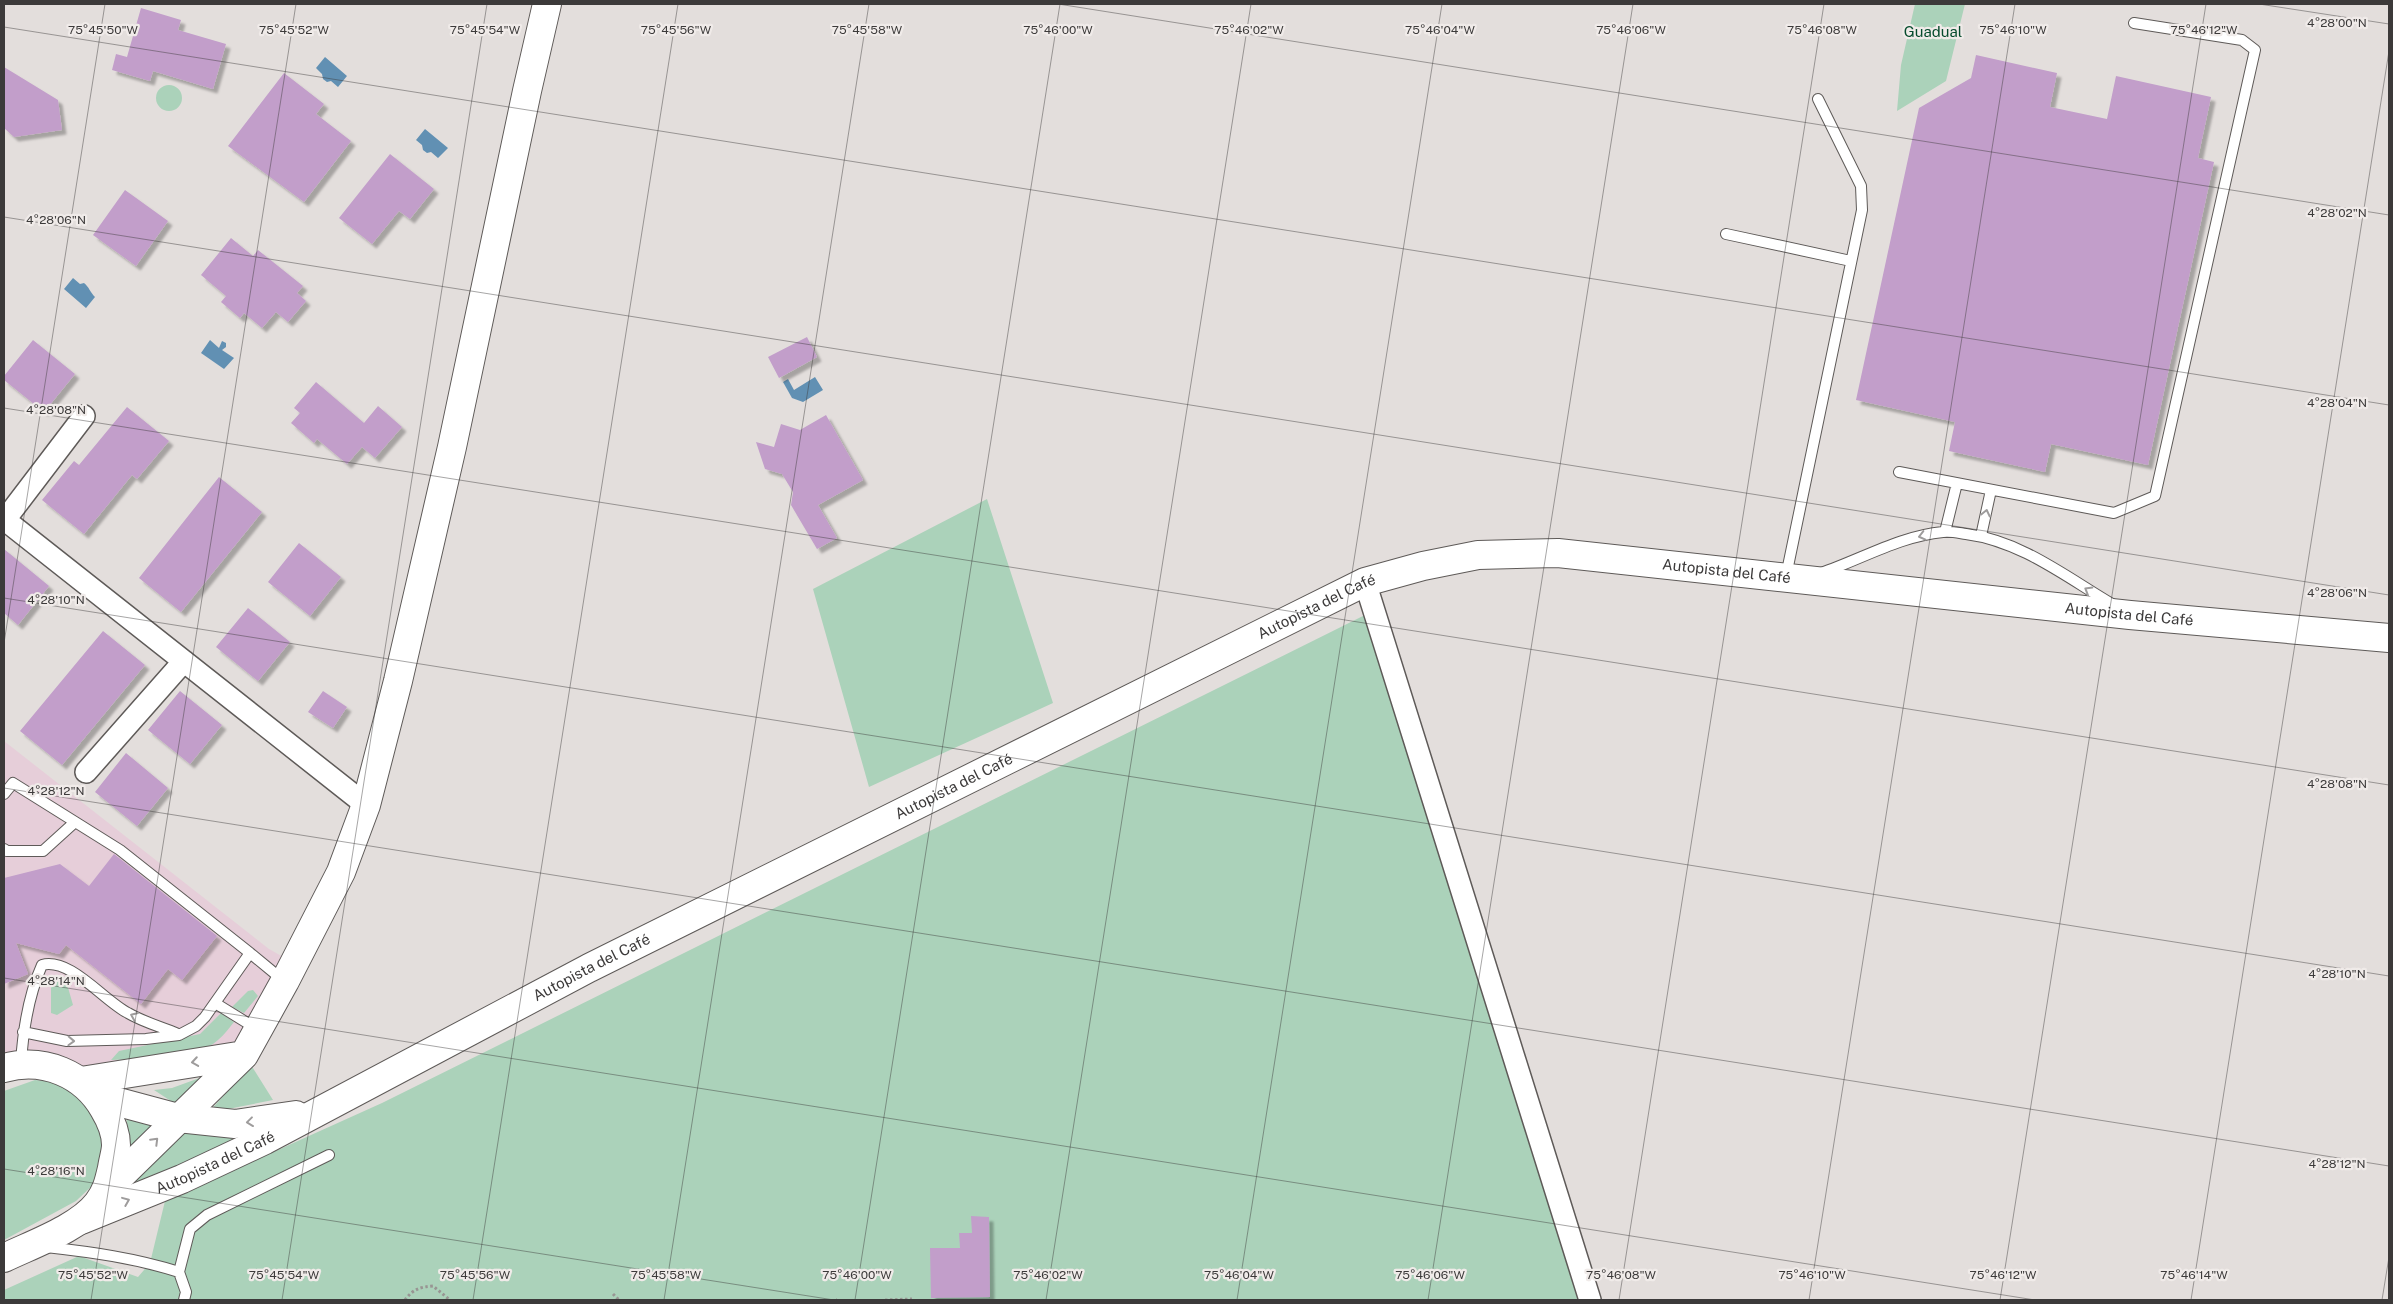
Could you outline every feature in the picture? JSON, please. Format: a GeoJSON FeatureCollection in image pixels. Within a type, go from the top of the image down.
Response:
{"type":"FeatureCollection","features":[{"type":"Feature","properties":{"kind":"main road"},"geometry":{"type":"LineString","coordinates":[[4,1258],[81,1220],[98,1204],[108,1188],[244,1055],[285,981],[341,872],[366,805],[398,681],[452,447],[526,91],[547,4]]}},
{"type":"Feature","properties":{"kind":"main road","name":"Autopista del Café"},"geometry":{"type":"LineString","coordinates":[[81,1220],[182,1179],[265,1140],[597,964],[1365,582],[1423,566],[1478,555],[1558,553],[1791,580],[2130,615],[2389,638]]}},
{"type":"Feature","properties":{"kind":"main road"},"geometry":{"type":"LineString","coordinates":[[108,1188],[116,1145],[110,1120],[89,1088],[244,1055]]}},
{"type":"Feature","properties":{"kind":"main road","name":"Autopista del Café"},"geometry":{"type":"LineString","coordinates":[[9,1066],[45,1065],[65,1072],[89,1088],[178,1118],[235,1124],[293,1116],[347,1096]]}},
{"type":"Feature","properties":{"kind":"street"},"geometry":{"type":"LineString","coordinates":[[84,416],[4,520],[366,805]]}},
{"type":"Feature","properties":{"kind":"street"},"geometry":{"type":"LineString","coordinates":[[1365,582],[1590,1300]]}},
{"type":"Feature","properties":{"kind":"street"},"geometry":{"type":"LineString","coordinates":[[86,772],[184,661]]}},
{"type":"Feature","properties":{"kind":"lane"},"geometry":{"type":"LineString","coordinates":[[1899,472],[2114,513],[2155,496],[2255,50],[2242,40],[2134,23]]}},
{"type":"Feature","properties":{"kind":"lane"},"geometry":{"type":"LineString","coordinates":[[1818,99],[1861,186],[1862,210],[1791,580],[1845,565],[1885,547],[1945,532],[1980,536],[2031,555],[2130,615]]}},
{"type":"Feature","properties":{"kind":"lane"},"geometry":{"type":"LineString","coordinates":[[1726,234],[1851,261]]}},
{"type":"Feature","properties":{"kind":"lane"},"geometry":{"type":"LineString","coordinates":[[1945,532],[1957,483]]}},
{"type":"Feature","properties":{"kind":"lane"},"geometry":{"type":"LineString","coordinates":[[1980,536],[1991,490]]}},
{"type":"Feature","properties":{"kind":"lane"},"geometry":{"type":"LineString","coordinates":[[4,794],[13,783],[120,850],[285,981]]}},
{"type":"Feature","properties":{"kind":"lane"},"geometry":{"type":"LineString","coordinates":[[4,849],[7,851],[43,850],[74,822]]}},
{"type":"Feature","properties":{"kind":"lane"},"geometry":{"type":"LineString","coordinates":[[23,1032],[67,1041],[146,1039],[179,1034],[196,1026],[215,1003],[250,953]]}},
{"type":"Feature","properties":{"kind":"lane"},"geometry":{"type":"LineString","coordinates":[[9,1066],[23,1032],[36,977],[42,965],[50,962],[69,970],[127,1013],[179,1034]]}},
{"type":"Feature","properties":{"kind":"lane"},"geometry":{"type":"LineString","coordinates":[[215,1003],[258,1029]]}},
{"type":"Feature","properties":{"kind":"lane"},"geometry":{"type":"LineString","coordinates":[[184,1300],[186,1292],[179,1272],[190,1229],[207,1215],[329,1155]]}},
{"type":"Feature","properties":{"kind":"lane"},"geometry":{"type":"LineString","coordinates":[[30,1245],[108,1254],[151,1263],[179,1272]]}},
{"type":"Feature","properties":{"kind":"path"},"geometry":{"type":"LineString","coordinates":[[405,1300],[410,1292],[420,1287],[433,1286],[450,1300]]}},
{"type":"Feature","properties":{"kind":"path"},"geometry":{"type":"LineString","coordinates":[[613,1294],[619,1300]]}},
{"type":"Feature","properties":{"kind":"path"},"geometry":{"type":"LineString","coordinates":[[885,1300],[912,1299]]}},
{"type":"Feature","properties":{"kind":"shaded area"},"geometry":{"type":"Polygon","coordinates":[[[4,741],[269,949],[294,963],[244,1055],[81,1081],[4,1068],[4,741]]]}},
{"type":"Feature","properties":{"kind":"green space","name":"Guadual"},"geometry":{"type":"Polygon","coordinates":[[[1915,4],[1965,4],[1946,81],[1897,111],[1901,65],[1915,4]]]}},
{"type":"Feature","properties":{"kind":"green space"},"geometry":{"type":"Polygon","coordinates":[[[169,85],[178,89],[182,98],[178,107],[169,111],[160,107],[156,98],[160,89],[169,85]]]}},
{"type":"Feature","properties":{"kind":"green space"},"geometry":{"type":"Polygon","coordinates":[[[987,499],[1053,703],[869,787],[813,589],[987,499]]]}},
{"type":"Feature","properties":{"kind":"green space"},"geometry":{"type":"Polygon","coordinates":[[[1365,615],[1584,1300],[4,1300],[4,1290],[79,1256],[138,1277],[150,1263],[165,1201],[382,1103],[1365,615]]]}},
{"type":"Feature","properties":{"kind":"green space"},"geometry":{"type":"Polygon","coordinates":[[[65,977],[73,1005],[57,1015],[51,1013],[51,980],[65,977]]]}},
{"type":"Feature","properties":{"kind":"green space"},"geometry":{"type":"Polygon","coordinates":[[[253,990],[258,996],[244,1013],[232,1007],[248,991],[253,990]]]}},
{"type":"Feature","properties":{"kind":"green space"},"geometry":{"type":"Polygon","coordinates":[[[221,1013],[234,1022],[220,1038],[208,1047],[196,1052],[168,1058],[111,1060],[119,1051],[200,1034],[221,1013]]]}},
{"type":"Feature","properties":{"kind":"green space"},"geometry":{"type":"Polygon","coordinates":[[[251,1065],[273,1100],[208,1113],[251,1065]]]}},
{"type":"Feature","properties":{"kind":"green space"},"geometry":{"type":"Polygon","coordinates":[[[205,1076],[177,1105],[154,1090],[172,1088],[205,1076]]]}},
{"type":"Feature","properties":{"kind":"green space"},"geometry":{"type":"Polygon","coordinates":[[[35,1080],[58,1082],[79,1092],[105,1132],[105,1159],[95,1183],[76,1201],[4,1240],[4,1091],[35,1080]]]}},
{"type":"Feature","properties":{"kind":"green space"},"geometry":{"type":"Polygon","coordinates":[[[125,1110],[154,1125],[131,1149],[125,1110]]]}},
{"type":"Feature","properties":{"kind":"green space"},"geometry":{"type":"Polygon","coordinates":[[[257,1128],[103,1203],[182,1133],[209,1135],[257,1128]]]}},
{"type":"Feature","properties":{"kind":"water"},"geometry":{"type":"Polygon","coordinates":[[[325,57],[347,76],[338,87],[331,81],[327,82],[323,79],[322,74],[316,68],[325,57]]]}},
{"type":"Feature","properties":{"kind":"water"},"geometry":{"type":"Polygon","coordinates":[[[425,129],[448,148],[438,158],[431,152],[427,153],[423,150],[422,145],[416,140],[425,129]]]}},
{"type":"Feature","properties":{"kind":"water"},"geometry":{"type":"Polygon","coordinates":[[[73,278],[80,284],[84,283],[95,297],[86,308],[64,289],[73,278]]]}},
{"type":"Feature","properties":{"kind":"water"},"geometry":{"type":"Polygon","coordinates":[[[210,340],[219,348],[222,341],[226,343],[226,347],[222,350],[234,358],[224,369],[201,353],[210,340]]]}},
{"type":"Feature","properties":{"kind":"water"},"geometry":{"type":"Polygon","coordinates":[[[815,377],[823,390],[803,402],[792,398],[783,382],[788,379],[794,390],[815,377]]]}},
{"type":"Feature","properties":{"kind":"building"},"geometry":{"type":"Polygon","coordinates":[[[141,8],[181,20],[178,30],[226,44],[213,89],[153,71],[150,81],[112,70],[116,54],[127,57],[141,8]]]}},
{"type":"Feature","properties":{"kind":"building"},"geometry":{"type":"Polygon","coordinates":[[[1976,55],[2057,73],[2050,107],[2107,119],[2116,76],[2211,97],[2198,158],[2214,162],[2148,465],[2051,444],[2045,472],[1949,451],[1955,422],[1856,400],[1919,108],[1971,78],[1976,55]]]}},
{"type":"Feature","properties":{"kind":"building"},"geometry":{"type":"Polygon","coordinates":[[[4,67],[58,100],[62,130],[14,137],[4,128],[4,67]]]}},
{"type":"Feature","properties":{"kind":"building"},"geometry":{"type":"Polygon","coordinates":[[[284,73],[324,104],[316,114],[351,141],[304,202],[228,146],[284,73]]]}},
{"type":"Feature","properties":{"kind":"building"},"geometry":{"type":"Polygon","coordinates":[[[390,154],[434,189],[410,219],[399,211],[372,244],[339,218],[390,154]]]}},
{"type":"Feature","properties":{"kind":"building"},"geometry":{"type":"Polygon","coordinates":[[[125,190],[168,221],[136,266],[93,235],[125,190]]]}},
{"type":"Feature","properties":{"kind":"building"},"geometry":{"type":"Polygon","coordinates":[[[231,238],[253,256],[258,250],[303,286],[297,293],[306,301],[288,322],[276,312],[262,328],[244,313],[240,318],[221,302],[226,296],[201,275],[231,238]]]}},
{"type":"Feature","properties":{"kind":"building"},"geometry":{"type":"Polygon","coordinates":[[[807,337],[817,357],[779,378],[768,357],[807,337]]]}},
{"type":"Feature","properties":{"kind":"building"},"geometry":{"type":"Polygon","coordinates":[[[33,340],[75,374],[44,412],[4,380],[4,376],[33,340]]]}},
{"type":"Feature","properties":{"kind":"building"},"geometry":{"type":"Polygon","coordinates":[[[316,382],[364,423],[378,406],[402,427],[375,458],[362,447],[347,464],[317,439],[314,443],[291,423],[300,413],[294,408],[316,382]]]}},
{"type":"Feature","properties":{"kind":"building"},"geometry":{"type":"Polygon","coordinates":[[[127,407],[169,441],[137,479],[132,475],[84,534],[42,500],[74,461],[79,465],[127,407]]]}},
{"type":"Feature","properties":{"kind":"building"},"geometry":{"type":"Polygon","coordinates":[[[826,415],[863,480],[818,505],[837,538],[817,549],[791,505],[793,492],[782,474],[765,469],[756,442],[774,447],[781,424],[800,430],[826,415]]]}},
{"type":"Feature","properties":{"kind":"building"},"geometry":{"type":"Polygon","coordinates":[[[219,477],[262,512],[181,612],[139,578],[219,477]]]}},
{"type":"Feature","properties":{"kind":"building"},"geometry":{"type":"Polygon","coordinates":[[[299,543],[341,577],[310,616],[268,582],[299,543]]]}},
{"type":"Feature","properties":{"kind":"building"},"geometry":{"type":"Polygon","coordinates":[[[4,549],[49,586],[18,625],[4,613],[4,549]]]}},
{"type":"Feature","properties":{"kind":"building"},"geometry":{"type":"Polygon","coordinates":[[[248,608],[290,642],[258,681],[216,647],[248,608]]]}},
{"type":"Feature","properties":{"kind":"building"},"geometry":{"type":"Polygon","coordinates":[[[103,631],[145,665],[62,765],[20,731],[103,631]]]}},
{"type":"Feature","properties":{"kind":"building"},"geometry":{"type":"Polygon","coordinates":[[[180,691],[222,725],[190,764],[148,730],[180,691]]]}},
{"type":"Feature","properties":{"kind":"building"},"geometry":{"type":"Polygon","coordinates":[[[323,691],[347,707],[333,728],[308,712],[323,691]]]}},
{"type":"Feature","properties":{"kind":"building"},"geometry":{"type":"Polygon","coordinates":[[[126,753],[168,788],[137,826],[95,792],[126,753]]]}},
{"type":"Feature","properties":{"kind":"building"},"geometry":{"type":"Polygon","coordinates":[[[114,854],[217,936],[182,980],[168,969],[141,1004],[66,945],[59,954],[16,943],[28,974],[4,984],[4,878],[60,864],[89,886],[114,854]]]}},
{"type":"Feature","properties":{"kind":"building"},"geometry":{"type":"Polygon","coordinates":[[[971,1216],[989,1217],[990,1297],[931,1298],[930,1248],[960,1248],[959,1233],[972,1233],[971,1216]]]}}]}
